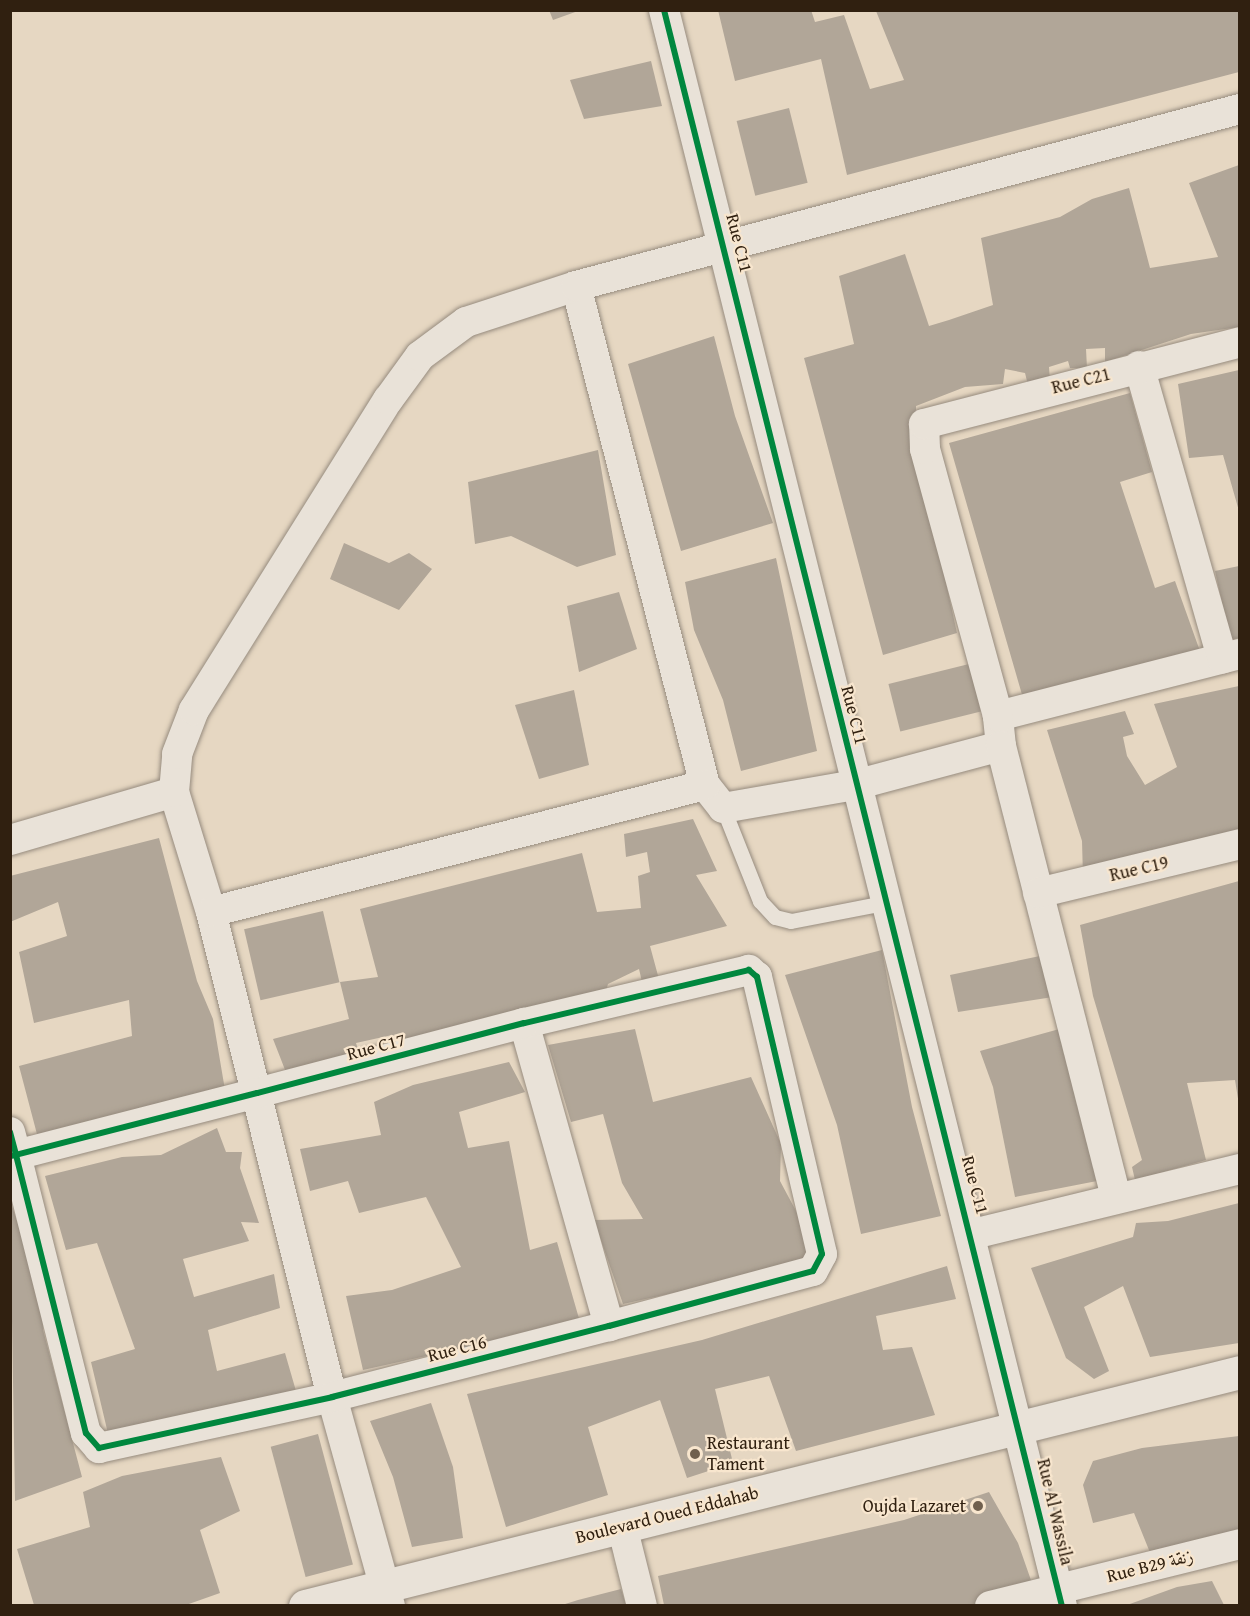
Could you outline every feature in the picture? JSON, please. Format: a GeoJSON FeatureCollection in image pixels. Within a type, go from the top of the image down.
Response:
{"type":"FeatureCollection","features":[{"type":"Feature","properties":{"kind":"street","name":"Rue C11"},"geometry":{"type":"LineString","coordinates":[[664,10],[725,247],[884,903],[973,1234],[1020,1426]]}},
{"type":"Feature","properties":{"kind":"street"},"geometry":{"type":"LineString","coordinates":[[388,1595],[332,1397],[210,912],[174,792],[177,754],[194,710],[420,356],[466,322],[576,286],[1239,109]]}},
{"type":"Feature","properties":{"kind":"street"},"geometry":{"type":"LineString","coordinates":[[576,286],[705,785],[723,808],[855,785],[1001,746]]}},
{"type":"Feature","properties":{"kind":"street","name":"Rue C21"},"geometry":{"type":"LineString","coordinates":[[998,716],[925,449],[924,424],[1139,366],[1239,342]]}},
{"type":"Feature","properties":{"kind":"street"},"geometry":{"type":"LineString","coordinates":[[1116,1197],[1001,746],[998,716],[1231,656],[1139,366]]}},
{"type":"Feature","properties":{"kind":"street"},"geometry":{"type":"LineString","coordinates":[[210,912],[705,785]]}},
{"type":"Feature","properties":{"kind":"street"},"geometry":{"type":"LineString","coordinates":[[10,840],[174,792]]}},
{"type":"Feature","properties":{"kind":"street","name":"Rue C19"},"geometry":{"type":"LineString","coordinates":[[1038,893],[1239,844]]}},
{"type":"Feature","properties":{"kind":"street","name":"Rue C17"},"geometry":{"type":"LineString","coordinates":[[12,1148],[256,1093],[524,1023],[749,970],[757,976],[823,1244],[820,1264],[813,1271]]}},
{"type":"Feature","properties":{"kind":"street"},"geometry":{"type":"LineString","coordinates":[[524,1023],[609,1326]]}},
{"type":"Feature","properties":{"kind":"street","name":"Rue C16"},"geometry":{"type":"LineString","coordinates":[[12,1148],[86,1433],[94,1446],[107,1449],[332,1397],[813,1271]]}},
{"type":"Feature","properties":{"kind":"street"},"geometry":{"type":"LineString","coordinates":[[973,1234],[1116,1197],[1239,1169]]}},
{"type":"Feature","properties":{"kind":"street","name":"Boulevard Oued Eddahab"},"geometry":{"type":"LineString","coordinates":[[305,1605],[388,1595],[622,1526],[1239,1372]]}},
{"type":"Feature","properties":{"kind":"street","name":"Rue Al Wassila"},"geometry":{"type":"LineString","coordinates":[[1020,1426],[1060,1597]]}},
{"type":"Feature","properties":{"kind":"street"},"geometry":{"type":"LineString","coordinates":[[622,1526],[642,1605]]}},
{"type":"Feature","properties":{"kind":"street","name":"Rue B29 زنقة"},"geometry":{"type":"LineString","coordinates":[[990,1605],[1060,1597],[1239,1544]]}},
{"type":"Feature","properties":{"kind":"lane"},"geometry":{"type":"LineString","coordinates":[[723,808],[760,902],[775,917],[791,921],[884,903]]}},
{"type":"Feature","properties":{"kind":"building"},"geometry":{"type":"Polygon","coordinates":[[[549,10],[577,10],[578,11],[553,20],[549,10]]]}},
{"type":"Feature","properties":{"kind":"building"},"geometry":{"type":"Polygon","coordinates":[[[718,10],[811,10],[815,22],[844,15],[870,89],[904,80],[876,11],[1239,10],[1239,72],[847,175],[821,59],[735,81],[718,10]]]}},
{"type":"Feature","properties":{"kind":"building"},"geometry":{"type":"Polygon","coordinates":[[[651,61],[662,106],[584,119],[570,80],[651,61]]]}},
{"type":"Feature","properties":{"kind":"building"},"geometry":{"type":"Polygon","coordinates":[[[789,108],[808,183],[755,196],[737,121],[789,108]]]}},
{"type":"Feature","properties":{"kind":"building"},"geometry":{"type":"Polygon","coordinates":[[[1239,165],[1239,327],[1191,334],[1105,362],[1105,348],[1086,349],[1087,368],[1070,368],[1068,361],[1049,367],[1050,382],[1028,385],[1025,373],[1005,369],[1003,384],[965,387],[916,406],[916,445],[957,633],[883,655],[804,358],[854,344],[839,276],[905,254],[929,326],[949,320],[993,305],[981,238],[1060,217],[1092,199],[1129,188],[1150,268],[1218,257],[1189,183],[1239,165]]]}},
{"type":"Feature","properties":{"kind":"building"},"geometry":{"type":"Polygon","coordinates":[[[714,336],[735,416],[773,523],[681,551],[628,364],[714,336]]]}},
{"type":"Feature","properties":{"kind":"building"},"geometry":{"type":"Polygon","coordinates":[[[1239,370],[1239,511],[1223,455],[1189,458],[1178,384],[1239,370]]]}},
{"type":"Feature","properties":{"kind":"building"},"geometry":{"type":"Polygon","coordinates":[[[1130,393],[1152,472],[1120,482],[1155,588],[1175,581],[1201,654],[1023,698],[949,443],[1130,393]]]}},
{"type":"Feature","properties":{"kind":"building"},"geometry":{"type":"Polygon","coordinates":[[[598,450],[616,555],[577,567],[511,536],[475,544],[468,482],[598,450]]]}},
{"type":"Feature","properties":{"kind":"building"},"geometry":{"type":"Polygon","coordinates":[[[344,543],[389,563],[409,553],[432,569],[399,610],[330,579],[344,543]]]}},
{"type":"Feature","properties":{"kind":"building"},"geometry":{"type":"Polygon","coordinates":[[[776,558],[817,751],[741,771],[723,700],[694,630],[685,582],[776,558]]]}},
{"type":"Feature","properties":{"kind":"building"},"geometry":{"type":"Polygon","coordinates":[[[1239,566],[1239,638],[1230,640],[1215,571],[1239,566]]]}},
{"type":"Feature","properties":{"kind":"building"},"geometry":{"type":"Polygon","coordinates":[[[619,592],[637,649],[579,672],[567,606],[619,592]]]}},
{"type":"Feature","properties":{"kind":"building"},"geometry":{"type":"Polygon","coordinates":[[[969,664],[981,712],[900,732],[888,684],[969,664]]]}},
{"type":"Feature","properties":{"kind":"building"},"geometry":{"type":"Polygon","coordinates":[[[1239,686],[1239,836],[1083,877],[1082,841],[1047,730],[1125,711],[1134,734],[1123,737],[1127,756],[1145,785],[1177,767],[1154,704],[1239,686]]]}},
{"type":"Feature","properties":{"kind":"building"},"geometry":{"type":"Polygon","coordinates":[[[574,690],[589,765],[539,779],[515,705],[574,690]]]}},
{"type":"Feature","properties":{"kind":"building"},"geometry":{"type":"Polygon","coordinates":[[[693,819],[717,871],[696,875],[727,926],[650,946],[660,983],[643,986],[639,969],[608,984],[605,994],[428,1047],[392,1035],[356,1043],[361,1059],[289,1080],[273,1039],[349,1019],[340,982],[378,977],[360,909],[582,853],[597,912],[641,908],[638,876],[650,872],[647,852],[626,857],[624,834],[693,819]]]}},
{"type":"Feature","properties":{"kind":"building"},"geometry":{"type":"Polygon","coordinates":[[[159,838],[197,981],[213,1019],[225,1090],[38,1138],[19,1066],[132,1036],[129,1000],[34,1023],[19,952],[67,936],[58,902],[10,922],[10,876],[159,838]]]}},
{"type":"Feature","properties":{"kind":"building"},"geometry":{"type":"Polygon","coordinates":[[[1239,881],[1239,1105],[1235,1080],[1187,1083],[1206,1160],[1135,1180],[1132,1167],[1142,1160],[1093,996],[1080,925],[1239,881]]]}},
{"type":"Feature","properties":{"kind":"building"},"geometry":{"type":"Polygon","coordinates":[[[323,911],[339,982],[260,1000],[244,929],[323,911]]]}},
{"type":"Feature","properties":{"kind":"building"},"geometry":{"type":"Polygon","coordinates":[[[882,950],[912,1107],[941,1216],[861,1234],[837,1125],[785,975],[882,950]]]}},
{"type":"Feature","properties":{"kind":"building"},"geometry":{"type":"Polygon","coordinates":[[[1040,956],[1053,997],[958,1012],[950,975],[1040,956]]]}},
{"type":"Feature","properties":{"kind":"building"},"geometry":{"type":"Polygon","coordinates":[[[1063,1028],[1097,1181],[1015,1197],[993,1087],[980,1051],[1063,1028]]]}},
{"type":"Feature","properties":{"kind":"building"},"geometry":{"type":"Polygon","coordinates":[[[635,1029],[653,1102],[751,1077],[781,1144],[780,1181],[803,1224],[809,1263],[623,1304],[594,1220],[643,1219],[622,1183],[603,1114],[571,1122],[548,1045],[635,1029]]]}},
{"type":"Feature","properties":{"kind":"building"},"geometry":{"type":"Polygon","coordinates":[[[509,1062],[525,1092],[459,1112],[468,1148],[509,1141],[530,1250],[557,1242],[580,1322],[363,1370],[346,1296],[392,1290],[461,1267],[426,1197],[359,1213],[348,1181],[310,1191],[300,1149],[381,1135],[374,1102],[413,1085],[509,1062]]]}},
{"type":"Feature","properties":{"kind":"building"},"geometry":{"type":"Polygon","coordinates":[[[217,1128],[226,1152],[242,1152],[240,1168],[259,1223],[241,1222],[249,1241],[183,1259],[194,1297],[274,1274],[280,1308],[208,1330],[217,1371],[285,1353],[296,1391],[110,1442],[91,1362],[135,1349],[97,1243],[66,1250],[45,1176],[122,1157],[161,1155],[217,1128]]]}},
{"type":"Feature","properties":{"kind":"building"},"geometry":{"type":"Polygon","coordinates":[[[10,1200],[42,1297],[43,1330],[82,1477],[15,1501],[10,1200]]]}},
{"type":"Feature","properties":{"kind":"building"},"geometry":{"type":"Polygon","coordinates":[[[1239,1203],[1239,1343],[1150,1357],[1123,1286],[1084,1307],[1109,1371],[1094,1379],[1066,1358],[1031,1268],[1133,1237],[1136,1223],[1168,1221],[1239,1203]]]}},
{"type":"Feature","properties":{"kind":"building"},"geometry":{"type":"Polygon","coordinates":[[[947,1266],[956,1299],[876,1316],[883,1350],[912,1347],[935,1415],[796,1451],[769,1376],[715,1389],[733,1463],[687,1478],[660,1400],[588,1427],[608,1495],[506,1527],[467,1394],[702,1340],[947,1266]]]}},
{"type":"Feature","properties":{"kind":"building"},"geometry":{"type":"Polygon","coordinates":[[[431,1403],[453,1467],[463,1538],[412,1547],[393,1477],[370,1421],[431,1403]]]}},
{"type":"Feature","properties":{"kind":"building"},"geometry":{"type":"Polygon","coordinates":[[[318,1434],[353,1564],[306,1577],[271,1447],[318,1434]]]}},
{"type":"Feature","properties":{"kind":"building"},"geometry":{"type":"Polygon","coordinates":[[[1239,1436],[1239,1530],[1151,1555],[1134,1513],[1093,1523],[1083,1485],[1093,1461],[1142,1448],[1239,1436]]]}},
{"type":"Feature","properties":{"kind":"building"},"geometry":{"type":"Polygon","coordinates":[[[221,1457],[240,1511],[200,1530],[220,1593],[186,1605],[34,1605],[17,1549],[90,1527],[83,1492],[122,1476],[221,1457]]]}},
{"type":"Feature","properties":{"kind":"building"},"geometry":{"type":"Polygon","coordinates":[[[989,1492],[1018,1543],[1033,1586],[980,1605],[664,1605],[658,1576],[904,1520],[989,1492]]]}},
{"type":"Feature","properties":{"kind":"building"},"geometry":{"type":"Polygon","coordinates":[[[1212,1581],[1224,1605],[1127,1605],[1177,1587],[1212,1581]]]}},
{"type":"Feature","properties":{"kind":"building"},"geometry":{"type":"Polygon","coordinates":[[[621,1589],[626,1605],[562,1605],[578,1600],[621,1589]]]}},
{"type":"Feature","properties":{"kind":"cycle path"},"geometry":{"type":"LineString","coordinates":[[664,10],[1062,1606]]}},
{"type":"Feature","properties":{"kind":"cycle path"},"geometry":{"type":"LineString","coordinates":[[10,1132],[16,1155],[86,1433],[99,1448],[332,1397],[609,1326],[813,1271],[822,1254],[757,977],[749,970],[524,1023],[257,1093],[16,1155],[10,1156]]}},
{"type":"Feature","properties":{"kind":"place","name":"Restaurant Tament"},"geometry":{"type":"Point","coordinates":[695,1454]}},
{"type":"Feature","properties":{"kind":"place","name":"Oujda Lazaret"},"geometry":{"type":"Point","coordinates":[978,1506]}}]}
